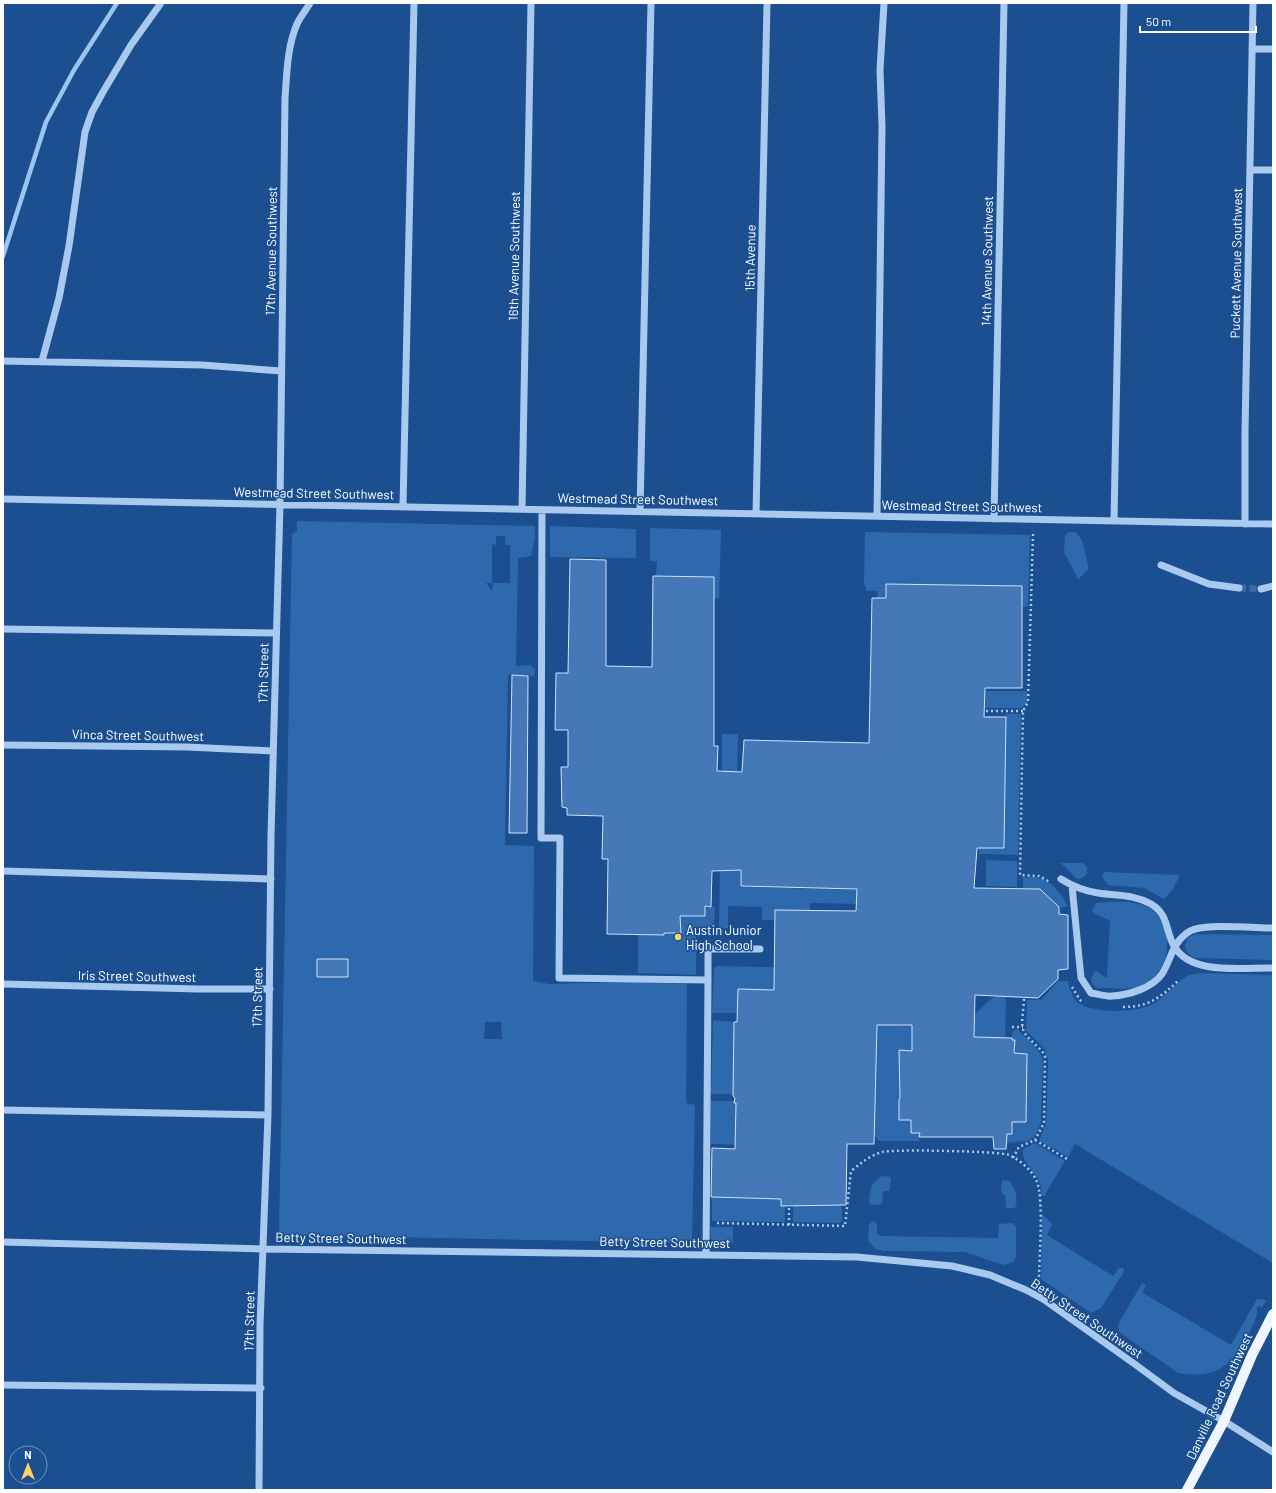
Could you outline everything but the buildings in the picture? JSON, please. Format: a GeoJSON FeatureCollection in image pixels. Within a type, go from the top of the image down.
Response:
{"type":"FeatureCollection","features":[{"type":"Feature","properties":{"kind":"main road","name":"Danville Road Southwest"},"geometry":{"type":"LineString","coordinates":[[1187,1490],[1224,1421],[1252,1355],[1273,1314]]}},
{"type":"Feature","properties":{"kind":"street"},"geometry":{"type":"LineString","coordinates":[[42,361],[59,298],[69,246],[85,132],[92,112],[103,92],[131,45],[160,3]]}},
{"type":"Feature","properties":{"kind":"street","name":"17th Avenue Southwest"},"geometry":{"type":"LineString","coordinates":[[280,504],[285,98],[288,60],[292,42],[297,24],[310,3]]}},
{"type":"Feature","properties":{"kind":"street"},"geometry":{"type":"LineString","coordinates":[[403,506],[414,3]]}},
{"type":"Feature","properties":{"kind":"street","name":"16th Avenue Southwest"},"geometry":{"type":"LineString","coordinates":[[522,509],[531,3]]}},
{"type":"Feature","properties":{"kind":"street"},"geometry":{"type":"LineString","coordinates":[[640,511],[651,3]]}},
{"type":"Feature","properties":{"kind":"street","name":"15th Avenue"},"geometry":{"type":"LineString","coordinates":[[756,514],[767,3]]}},
{"type":"Feature","properties":{"kind":"street"},"geometry":{"type":"LineString","coordinates":[[877,516],[882,126],[880,70],[884,3]]}},
{"type":"Feature","properties":{"kind":"street","name":"14th Avenue Southwest"},"geometry":{"type":"LineString","coordinates":[[994,518],[1004,3]]}},
{"type":"Feature","properties":{"kind":"street"},"geometry":{"type":"LineString","coordinates":[[1114,520],[1124,3]]}},
{"type":"Feature","properties":{"kind":"street","name":"Puckett Avenue Southwest"},"geometry":{"type":"LineString","coordinates":[[1245,524],[1245,432],[1253,3]]}},
{"type":"Feature","properties":{"kind":"street"},"geometry":{"type":"LineString","coordinates":[[1252,49],[1273,49]]}},
{"type":"Feature","properties":{"kind":"street"},"geometry":{"type":"LineString","coordinates":[[1250,170],[1273,170]]}},
{"type":"Feature","properties":{"kind":"street"},"geometry":{"type":"LineString","coordinates":[[3,361],[202,364],[282,371]]}},
{"type":"Feature","properties":{"kind":"street","name":"Westmead Street Southwest"},"geometry":{"type":"LineString","coordinates":[[3,498],[1273,524]]}},
{"type":"Feature","properties":{"kind":"street","name":"17th Street"},"geometry":{"type":"LineString","coordinates":[[259,1490],[261,1388],[260,1325],[268,1115],[273,751],[280,504]]}},
{"type":"Feature","properties":{"kind":"street"},"geometry":{"type":"LineString","coordinates":[[542,510],[541,838],[560,838],[559,978],[708,980]]}},
{"type":"Feature","properties":{"kind":"street"},"geometry":{"type":"LineString","coordinates":[[1162,565],[1209,584],[1239,588]]}},
{"type":"Feature","properties":{"kind":"street"},"geometry":{"type":"LineString","coordinates":[[1260,589],[1273,586]]}},
{"type":"Feature","properties":{"kind":"street"},"geometry":{"type":"LineString","coordinates":[[3,629],[276,633]]}},
{"type":"Feature","properties":{"kind":"street","name":"Vinca Street Southwest"},"geometry":{"type":"LineString","coordinates":[[3,745],[187,747],[273,751]]}},
{"type":"Feature","properties":{"kind":"street"},"geometry":{"type":"LineString","coordinates":[[3,871],[271,879]]}},
{"type":"Feature","properties":{"kind":"street"},"geometry":{"type":"LineString","coordinates":[[1061,879],[1072,886],[1097,893],[1135,897],[1152,905],[1166,919],[1174,946],[1189,962],[1206,967],[1273,968]]}},
{"type":"Feature","properties":{"kind":"street"},"geometry":{"type":"LineString","coordinates":[[1072,886],[1081,978],[1091,993],[1111,996],[1130,993],[1148,986],[1161,974],[1174,946],[1191,931],[1206,927],[1273,928]]}},
{"type":"Feature","properties":{"kind":"street"},"geometry":{"type":"LineString","coordinates":[[706,1255],[708,949],[760,949]]}},
{"type":"Feature","properties":{"kind":"street","name":"Iris Street Southwest"},"geometry":{"type":"LineString","coordinates":[[3,984],[198,989],[270,989]]}},
{"type":"Feature","properties":{"kind":"street"},"geometry":{"type":"LineString","coordinates":[[3,1110],[268,1115]]}},
{"type":"Feature","properties":{"kind":"street","name":"Betty Street Southwest"},"geometry":{"type":"LineString","coordinates":[[3,1242],[263,1249],[876,1258],[952,1266],[990,1276],[1043,1299],[1174,1394],[1224,1421],[1273,1452]]}},
{"type":"Feature","properties":{"kind":"street"},"geometry":{"type":"LineString","coordinates":[[3,1385],[261,1388]]}},
{"type":"Feature","properties":{"kind":"path"},"geometry":{"type":"LineString","coordinates":[[1033,534],[1028,702],[1023,711],[1020,875],[1039,876],[1047,879],[1055,887]]}},
{"type":"Feature","properties":{"kind":"path"},"geometry":{"type":"LineString","coordinates":[[986,711],[1023,711]]}},
{"type":"Feature","properties":{"kind":"path"},"geometry":{"type":"LineString","coordinates":[[1116,1008],[1145,1005],[1163,995],[1179,980]]}},
{"type":"Feature","properties":{"kind":"path"},"geometry":{"type":"LineString","coordinates":[[1071,985],[1080,1000],[1085,1003]]}},
{"type":"Feature","properties":{"kind":"path"},"geometry":{"type":"LineString","coordinates":[[1013,1158],[1019,1148],[1035,1140],[1044,1122],[1045,1056],[1042,1050],[1025,1033],[1023,1028],[1024,999]]}},
{"type":"Feature","properties":{"kind":"path"},"geometry":{"type":"LineString","coordinates":[[1012,1027],[1023,1028]]}},
{"type":"Feature","properties":{"kind":"path"},"geometry":{"type":"LineString","coordinates":[[1035,1140],[1067,1159]]}},
{"type":"Feature","properties":{"kind":"path"},"geometry":{"type":"LineString","coordinates":[[706,1223],[845,1226],[851,1171],[869,1156],[883,1151],[913,1150],[1008,1154],[1024,1165],[1037,1182],[1040,1208],[1039,1280]]}},
{"type":"Feature","properties":{"kind":"path"},"geometry":{"type":"LineString","coordinates":[[789,1205],[789,1225]]}},
{"type":"Feature","properties":{"kind":"shaded area"},"geometry":{"type":"Polygon","coordinates":[[[297,521],[535,526],[535,537],[531,556],[518,558],[516,666],[530,665],[535,670],[534,676],[508,675],[505,845],[534,846],[533,981],[549,984],[636,982],[687,984],[686,1103],[695,1105],[692,1239],[689,1243],[288,1235],[288,1239],[279,1232],[292,534],[297,531],[297,521]],[[496,536],[496,545],[492,544],[492,583],[486,583],[492,591],[493,583],[510,583],[510,545],[505,545],[505,536],[496,536]],[[485,1022],[484,1039],[502,1039],[501,1022],[485,1022]]]}},
{"type":"Feature","properties":{"kind":"shaded area"},"geometry":{"type":"Polygon","coordinates":[[[550,526],[636,529],[636,558],[550,557],[550,526]]]}},
{"type":"Feature","properties":{"kind":"shaded area"},"geometry":{"type":"Polygon","coordinates":[[[650,528],[721,530],[719,598],[714,598],[714,577],[656,576],[657,561],[650,561],[650,528]]]}},
{"type":"Feature","properties":{"kind":"shaded area"},"geometry":{"type":"Polygon","coordinates":[[[865,532],[1030,535],[1028,606],[1022,607],[1022,586],[887,584],[886,599],[877,598],[878,591],[867,591],[864,583],[865,532]]]}},
{"type":"Feature","properties":{"kind":"shaded area"},"geometry":{"type":"Polygon","coordinates":[[[1069,532],[1076,532],[1082,540],[1089,569],[1078,579],[1064,552],[1065,535],[1069,532]]]}},
{"type":"Feature","properties":{"kind":"shaded area"},"geometry":{"type":"Polygon","coordinates":[[[985,691],[1027,691],[1027,702],[1021,708],[985,708],[985,691]]]}},
{"type":"Feature","properties":{"kind":"shaded area"},"geometry":{"type":"Polygon","coordinates":[[[1006,714],[1021,714],[1018,855],[979,854],[979,848],[1004,848],[1006,714]]]}},
{"type":"Feature","properties":{"kind":"shaded area"},"geometry":{"type":"Polygon","coordinates":[[[722,734],[738,734],[737,771],[722,771],[722,734]]]}},
{"type":"Feature","properties":{"kind":"shaded area"},"geometry":{"type":"Polygon","coordinates":[[[986,860],[1017,861],[1017,887],[986,886],[986,860]]]}},
{"type":"Feature","properties":{"kind":"shaded area"},"geometry":{"type":"Polygon","coordinates":[[[720,863],[741,864],[740,887],[865,890],[865,904],[810,903],[810,910],[775,910],[774,920],[762,920],[762,907],[728,906],[728,928],[719,929],[720,863]]]}},
{"type":"Feature","properties":{"kind":"shaded area"},"geometry":{"type":"Polygon","coordinates":[[[1061,863],[1083,863],[1087,867],[1087,874],[1081,879],[1077,879],[1061,863]]]}},
{"type":"Feature","properties":{"kind":"shaded area"},"geometry":{"type":"Polygon","coordinates":[[[1104,872],[1180,875],[1173,889],[1164,899],[1144,888],[1108,885],[1102,877],[1104,872]]]}},
{"type":"Feature","properties":{"kind":"shaded area"},"geometry":{"type":"Polygon","coordinates":[[[1023,877],[1038,877],[1049,883],[1061,894],[1068,907],[1059,907],[1040,889],[1023,888],[1023,877]]]}},
{"type":"Feature","properties":{"kind":"shaded area"},"geometry":{"type":"Polygon","coordinates":[[[1117,902],[1139,904],[1151,909],[1160,918],[1165,928],[1167,940],[1166,952],[1163,964],[1157,974],[1148,982],[1137,987],[1122,989],[1097,988],[1092,983],[1091,978],[1096,970],[1106,978],[1107,976],[1110,921],[1092,911],[1096,903],[1117,902]]]}},
{"type":"Feature","properties":{"kind":"shaded area"},"geometry":{"type":"Polygon","coordinates":[[[715,906],[714,930],[696,930],[696,975],[638,973],[638,935],[664,935],[664,933],[681,933],[680,916],[715,906]]]}},
{"type":"Feature","properties":{"kind":"shaded area"},"geometry":{"type":"Polygon","coordinates":[[[1195,934],[1273,935],[1273,960],[1195,958],[1188,954],[1185,946],[1188,938],[1195,934]]]}},
{"type":"Feature","properties":{"kind":"shaded area"},"geometry":{"type":"Polygon","coordinates":[[[716,966],[810,968],[863,991],[738,989],[737,1013],[712,1013],[714,969],[716,966]]]}},
{"type":"Feature","properties":{"kind":"shaded area"},"geometry":{"type":"Polygon","coordinates":[[[1202,973],[1273,975],[1273,1263],[1075,1144],[1068,1157],[1040,1141],[1046,1124],[1048,1060],[1044,1048],[1026,1031],[1027,1000],[1041,1000],[1058,981],[1068,981],[1076,1001],[1083,1005],[1102,1010],[1134,1010],[1144,1008],[1156,1002],[1187,976],[1202,973]]]}},
{"type":"Feature","properties":{"kind":"shaded area"},"geometry":{"type":"Polygon","coordinates":[[[996,996],[1006,996],[1005,1041],[900,1051],[899,1120],[911,1120],[919,1133],[919,1141],[879,1141],[874,1135],[877,1025],[974,1026],[974,1015],[996,996]]]}},
{"type":"Feature","properties":{"kind":"shaded area"},"geometry":{"type":"Polygon","coordinates":[[[713,1020],[734,1022],[733,1094],[711,1094],[713,1020]]]}},
{"type":"Feature","properties":{"kind":"shaded area"},"geometry":{"type":"Polygon","coordinates":[[[1017,1029],[1036,1047],[1043,1059],[1041,1123],[1035,1136],[1027,1141],[1006,1143],[1007,1134],[1012,1133],[1012,1122],[1026,1122],[1027,1054],[1015,1053],[1015,1040],[1012,1040],[1012,1032],[1017,1029]]]}},
{"type":"Feature","properties":{"kind":"shaded area"},"geometry":{"type":"Polygon","coordinates":[[[711,1101],[734,1101],[736,1103],[735,1134],[763,1134],[763,1145],[711,1144],[711,1101]]]}},
{"type":"Feature","properties":{"kind":"shaded area"},"geometry":{"type":"Polygon","coordinates":[[[1035,1143],[1065,1161],[1044,1196],[1041,1196],[1039,1182],[1025,1161],[1023,1155],[1023,1149],[1035,1143]]]}},
{"type":"Feature","properties":{"kind":"shaded area"},"geometry":{"type":"Polygon","coordinates":[[[883,1176],[891,1177],[890,1191],[883,1191],[882,1204],[872,1205],[869,1203],[872,1186],[876,1180],[883,1176]]]}},
{"type":"Feature","properties":{"kind":"shaded area"},"geometry":{"type":"Polygon","coordinates":[[[1002,1180],[1009,1181],[1015,1190],[1017,1201],[1015,1208],[1006,1208],[1005,1196],[1001,1192],[1002,1180]]]}},
{"type":"Feature","properties":{"kind":"shaded area"},"geometry":{"type":"Polygon","coordinates":[[[712,1197],[781,1199],[785,1206],[785,1222],[712,1221],[712,1197]]]}},
{"type":"Feature","properties":{"kind":"shaded area"},"geometry":{"type":"Polygon","coordinates":[[[793,1205],[840,1205],[842,1209],[842,1221],[839,1223],[793,1222],[793,1205]]]}},
{"type":"Feature","properties":{"kind":"shaded area"},"geometry":{"type":"Polygon","coordinates":[[[1042,1214],[1052,1224],[1047,1235],[1113,1276],[1119,1268],[1123,1268],[1124,1272],[1101,1308],[1091,1313],[1041,1279],[1042,1214]]]}},
{"type":"Feature","properties":{"kind":"shaded area"},"geometry":{"type":"Polygon","coordinates":[[[873,1221],[877,1224],[877,1234],[880,1236],[998,1238],[999,1224],[1013,1223],[1016,1227],[1016,1257],[1014,1262],[1003,1265],[965,1252],[883,1251],[875,1249],[868,1240],[869,1225],[873,1221]]]}},
{"type":"Feature","properties":{"kind":"shaded area"},"geometry":{"type":"Polygon","coordinates":[[[710,1227],[733,1227],[733,1242],[721,1244],[713,1241],[711,1239],[710,1227]]]}},
{"type":"Feature","properties":{"kind":"shaded area"},"geometry":{"type":"Polygon","coordinates":[[[1142,1283],[1146,1285],[1143,1293],[1231,1345],[1257,1299],[1266,1300],[1262,1308],[1260,1306],[1257,1307],[1256,1318],[1248,1336],[1242,1347],[1228,1363],[1211,1372],[1202,1374],[1178,1373],[1119,1332],[1118,1325],[1142,1283]]]}},
{"type":"Feature","properties":{"kind":"waterway"},"geometry":{"type":"LineString","coordinates":[[3,256],[46,122],[74,70],[117,3]]}},
{"type":"Feature","properties":{"kind":"tunnel"},"geometry":{"type":"LineString","coordinates":[[1239,588],[1261,589]]}},
{"type":"Feature","properties":{"kind":"place","name":"Austin Junior High School"},"geometry":{"type":"Point","coordinates":[678,937]}}]}
